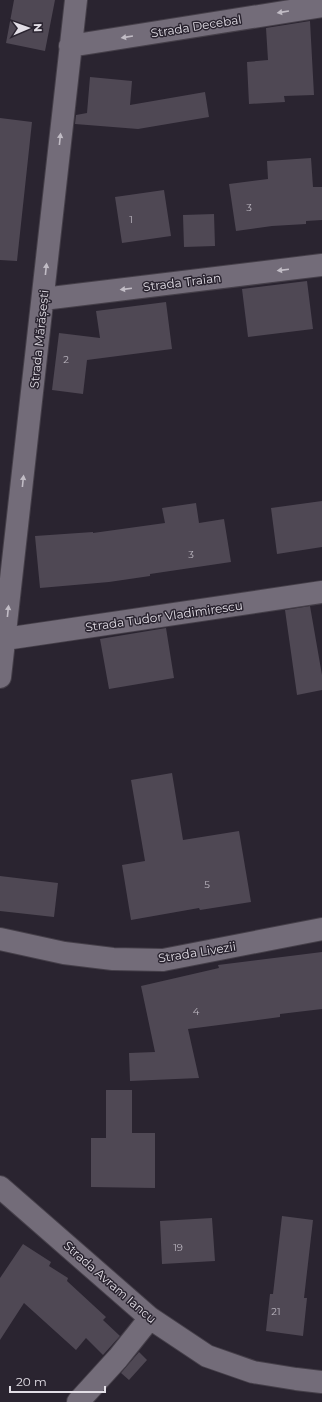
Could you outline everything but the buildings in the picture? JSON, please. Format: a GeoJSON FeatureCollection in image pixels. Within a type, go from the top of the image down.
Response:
{"type":"FeatureCollection","features":[{"type":"Feature","properties":{"kind":"street","name":"Strada Mărășești"},"geometry":{"type":"LineString","coordinates":[[0,677],[76,0]]}},
{"type":"Feature","properties":{"kind":"street","name":"Strada Decebal"},"geometry":{"type":"LineString","coordinates":[[70,46],[322,6]]}},
{"type":"Feature","properties":{"kind":"street","name":"Strada Traian"},"geometry":{"type":"LineString","coordinates":[[43,299],[322,265]]}},
{"type":"Feature","properties":{"kind":"street","name":"Strada Tudor Vladimirescu"},"geometry":{"type":"LineString","coordinates":[[5,639],[322,592]]}},
{"type":"Feature","properties":{"kind":"street","name":"Strada Livezii"},"geometry":{"type":"LineString","coordinates":[[0,938],[64,953],[113,959],[163,960],[322,930]]}},
{"type":"Feature","properties":{"kind":"street","name":"Strada Avram Iancu"},"geometry":{"type":"LineString","coordinates":[[0,1187],[150,1318],[207,1356],[253,1372],[322,1382]]}},
{"type":"Feature","properties":{"kind":"street"},"geometry":{"type":"LineString","coordinates":[[78,1402],[118,1358],[150,1318]]}}]}
